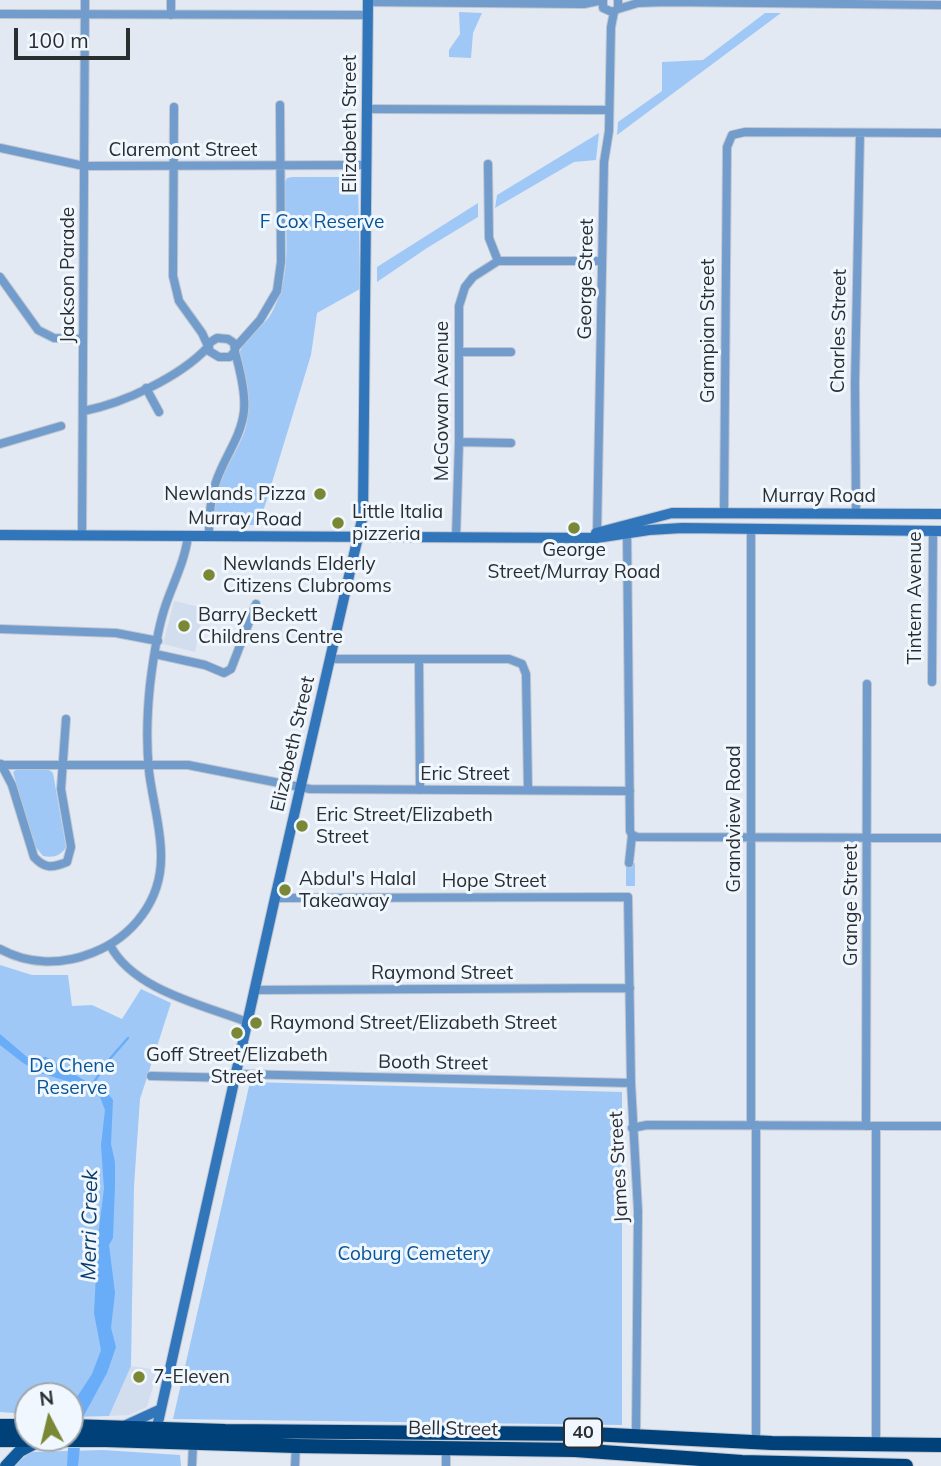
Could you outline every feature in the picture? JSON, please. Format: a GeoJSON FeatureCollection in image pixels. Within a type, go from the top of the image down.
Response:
{"type":"FeatureCollection","features":[{"type":"Feature","properties":{"kind":"highway","name":"Bell Street"},"geometry":{"type":"LineString","coordinates":[[84,1434],[119,1427],[193,1444],[575,1450],[673,1458],[700,1463],[906,1466]]}},
{"type":"Feature","properties":{"kind":"highway","name":"Bell Street"},"geometry":{"type":"LineString","coordinates":[[84,1431],[155,1435],[296,1431],[446,1432],[667,1437],[756,1443],[941,1445]]}},
{"type":"Feature","properties":{"kind":"highway"},"geometry":{"type":"LineString","coordinates":[[667,1437],[673,1458]]}},
{"type":"Feature","properties":{"kind":"main road","name":"Elizabeth Street"},"geometry":{"type":"LineString","coordinates":[[155,1435],[359,537],[364,503],[365,454],[368,1]]}},
{"type":"Feature","properties":{"kind":"main road","name":"Grampian Street"},"geometry":{"type":"LineString","coordinates":[[724,512],[724,528]]}},
{"type":"Feature","properties":{"kind":"main road","name":"Murray Road"},"geometry":{"type":"LineString","coordinates":[[574,537],[672,513],[937,514]]}},
{"type":"Feature","properties":{"kind":"main road","name":"Grandview Road"},"geometry":{"type":"LineString","coordinates":[[751,528],[752,513]]}},
{"type":"Feature","properties":{"kind":"main road","name":"Charles Street"},"geometry":{"type":"LineString","coordinates":[[856,513],[856,530]]}},
{"type":"Feature","properties":{"kind":"main road","name":"Tintern Avenue"},"geometry":{"type":"LineString","coordinates":[[937,514],[937,531]]}},
{"type":"Feature","properties":{"kind":"main road","name":"Murray Road"},"geometry":{"type":"LineString","coordinates":[[0,535],[596,538],[666,528],[937,531]]}},
{"type":"Feature","properties":{"kind":"main road"},"geometry":{"type":"LineString","coordinates":[[119,1427],[148,1417],[159,1410]]}},
{"type":"Feature","properties":{"kind":"main road"},"geometry":{"type":"LineString","coordinates":[[6,1466],[19,1452]]}},
{"type":"Feature","properties":{"kind":"street","name":"Jackson Parade"},"geometry":{"type":"LineString","coordinates":[[82,535],[85,0]]}},
{"type":"Feature","properties":{"kind":"street"},"geometry":{"type":"LineString","coordinates":[[172,0],[172,15]]}},
{"type":"Feature","properties":{"kind":"street"},"geometry":{"type":"LineString","coordinates":[[368,1],[611,5],[941,5]]}},
{"type":"Feature","properties":{"kind":"street","name":"George Street"},"geometry":{"type":"LineString","coordinates":[[597,533],[604,162],[608,139],[611,5]]}},
{"type":"Feature","properties":{"kind":"street"},"geometry":{"type":"LineString","coordinates":[[0,14],[368,15]]}},
{"type":"Feature","properties":{"kind":"street"},"geometry":{"type":"LineString","coordinates":[[174,107],[173,276],[179,301],[214,355],[224,358],[230,357],[270,306],[277,291],[280,277],[280,105]]}},
{"type":"Feature","properties":{"kind":"street"},"geometry":{"type":"LineString","coordinates":[[368,109],[609,110]]}},
{"type":"Feature","properties":{"kind":"street","name":"Grampian Street"},"geometry":{"type":"LineString","coordinates":[[724,512],[727,147],[732,135],[745,131],[860,133]]}},
{"type":"Feature","properties":{"kind":"street"},"geometry":{"type":"LineString","coordinates":[[860,133],[941,133]]}},
{"type":"Feature","properties":{"kind":"street","name":"Charles Street"},"geometry":{"type":"LineString","coordinates":[[856,513],[855,383],[860,133]]}},
{"type":"Feature","properties":{"kind":"street","name":"Claremont Street"},"geometry":{"type":"LineString","coordinates":[[0,148],[84,166],[367,165]]}},
{"type":"Feature","properties":{"kind":"street"},"geometry":{"type":"LineString","coordinates":[[488,164],[489,238],[498,261],[603,261]]}},
{"type":"Feature","properties":{"kind":"street","name":"McGowan Avenue"},"geometry":{"type":"LineString","coordinates":[[456,537],[459,306],[465,287],[473,276],[498,261]]}},
{"type":"Feature","properties":{"kind":"street"},"geometry":{"type":"LineString","coordinates":[[0,277],[38,330],[54,338],[83,339]]}},
{"type":"Feature","properties":{"kind":"street"},"geometry":{"type":"LineString","coordinates":[[196,324],[217,338],[228,340],[253,326]]}},
{"type":"Feature","properties":{"kind":"street"},"geometry":{"type":"LineString","coordinates":[[190,365],[212,340],[217,338]]}},
{"type":"Feature","properties":{"kind":"street"},"geometry":{"type":"LineString","coordinates":[[209,536],[216,482],[243,420],[245,399],[235,350],[228,340]]}},
{"type":"Feature","properties":{"kind":"street"},"geometry":{"type":"LineString","coordinates":[[460,352],[511,352]]}},
{"type":"Feature","properties":{"kind":"street"},"geometry":{"type":"LineString","coordinates":[[84,411],[110,404],[214,355]]}},
{"type":"Feature","properties":{"kind":"street"},"geometry":{"type":"LineString","coordinates":[[224,358],[234,368],[240,380]]}},
{"type":"Feature","properties":{"kind":"street"},"geometry":{"type":"LineString","coordinates":[[146,388],[159,412]]}},
{"type":"Feature","properties":{"kind":"street"},"geometry":{"type":"LineString","coordinates":[[0,444],[61,426]]}},
{"type":"Feature","properties":{"kind":"street"},"geometry":{"type":"LineString","coordinates":[[459,442],[510,443]]}},
{"type":"Feature","properties":{"kind":"street","name":"Grandview Road"},"geometry":{"type":"LineString","coordinates":[[751,528],[756,1443]]}},
{"type":"Feature","properties":{"kind":"street","name":"Tintern Avenue"},"geometry":{"type":"LineString","coordinates":[[932,682],[937,531]]}},
{"type":"Feature","properties":{"kind":"street"},"geometry":{"type":"LineString","coordinates":[[627,534],[629,831],[632,835],[629,863]]}},
{"type":"Feature","properties":{"kind":"street"},"geometry":{"type":"LineString","coordinates":[[0,949],[39,962],[57,962],[88,955],[126,935],[147,909],[158,883],[162,856],[148,765],[147,729],[155,654],[164,610],[186,551],[188,536]]}},
{"type":"Feature","properties":{"kind":"street"},"geometry":{"type":"LineString","coordinates":[[155,654],[205,665],[224,673],[230,669],[256,604]]}},
{"type":"Feature","properties":{"kind":"street"},"geometry":{"type":"LineString","coordinates":[[0,629],[116,634],[158,641]]}},
{"type":"Feature","properties":{"kind":"street"},"geometry":{"type":"LineString","coordinates":[[330,659],[509,659],[522,664],[526,674],[528,790]]}},
{"type":"Feature","properties":{"kind":"street"},"geometry":{"type":"LineString","coordinates":[[419,660],[420,790]]}},
{"type":"Feature","properties":{"kind":"street","name":"Grange Street"},"geometry":{"type":"LineString","coordinates":[[867,684],[876,1444]]}},
{"type":"Feature","properties":{"kind":"street"},"geometry":{"type":"LineString","coordinates":[[1,765],[12,785],[34,857],[42,865],[52,868],[67,862],[71,847],[61,789],[66,719]]}},
{"type":"Feature","properties":{"kind":"street","name":"Eric Street"},"geometry":{"type":"LineString","coordinates":[[1,765],[188,765],[310,789],[630,791]]}},
{"type":"Feature","properties":{"kind":"street"},"geometry":{"type":"LineString","coordinates":[[632,835],[751,839],[941,838]]}},
{"type":"Feature","properties":{"kind":"street","name":"Hope Street"},"geometry":{"type":"LineString","coordinates":[[275,898],[628,897]]}},
{"type":"Feature","properties":{"kind":"street","name":"James Street"},"geometry":{"type":"LineString","coordinates":[[628,897],[632,1128],[638,1211],[636,1436]]}},
{"type":"Feature","properties":{"kind":"street"},"geometry":{"type":"LineString","coordinates":[[110,945],[119,960],[136,976],[158,988],[247,1022]]}},
{"type":"Feature","properties":{"kind":"street","name":"Raymond Street"},"geometry":{"type":"LineString","coordinates":[[255,990],[630,988]]}},
{"type":"Feature","properties":{"kind":"street","name":"Booth Street"},"geometry":{"type":"LineString","coordinates":[[151,1076],[631,1083]]}},
{"type":"Feature","properties":{"kind":"street"},"geometry":{"type":"LineString","coordinates":[[632,1128],[647,1125],[941,1126]]}},
{"type":"Feature","properties":{"kind":"street"},"geometry":{"type":"LineString","coordinates":[[295,1466],[296,1431]]}},
{"type":"Feature","properties":{"kind":"street"},"geometry":{"type":"LineString","coordinates":[[446,1432],[446,1466]]}},
{"type":"Feature","properties":{"kind":"street"},"geometry":{"type":"LineString","coordinates":[[192,1466],[193,1444]]}},
{"type":"Feature","properties":{"kind":"shaded area","name":"Barry Beckett Childrens Centre"},"geometry":{"type":"Polygon","coordinates":[[[174,601],[204,608],[195,652],[163,644],[174,601]]]}},
{"type":"Feature","properties":{"kind":"shaded area"},"geometry":{"type":"Polygon","coordinates":[[[0,1034],[27,1057],[46,1057],[92,1085],[103,1087],[113,1100],[111,1144],[115,1162],[115,1186],[113,1238],[109,1245],[115,1293],[111,1328],[116,1347],[107,1373],[84,1415],[84,1386],[101,1350],[94,1313],[98,1236],[104,1189],[101,1145],[105,1110],[100,1097],[77,1084],[43,1074],[0,1045],[0,1034]]]}},
{"type":"Feature","properties":{"kind":"shaded area","name":"7-Eleven"},"geometry":{"type":"Polygon","coordinates":[[[131,1366],[158,1370],[147,1407],[129,1415],[109,1416],[131,1366]]]}},
{"type":"Feature","properties":{"kind":"shaded area"},"geometry":{"type":"Polygon","coordinates":[[[68,1452],[79,1452],[78,1466],[67,1466],[68,1452]]]}},
{"type":"Feature","properties":{"kind":"green space"},"geometry":{"type":"Polygon","coordinates":[[[459,12],[482,13],[473,33],[471,58],[449,57],[449,50],[460,34],[459,12]]]}},
{"type":"Feature","properties":{"kind":"green space"},"geometry":{"type":"Polygon","coordinates":[[[765,13],[781,13],[617,135],[618,122],[662,91],[662,62],[703,60],[765,13]]]}},
{"type":"Feature","properties":{"kind":"green space"},"geometry":{"type":"Polygon","coordinates":[[[599,133],[596,160],[574,162],[495,208],[497,195],[599,133]]]}},
{"type":"Feature","properties":{"kind":"green space","name":"F Cox Reserve"},"geometry":{"type":"Polygon","coordinates":[[[353,177],[358,181],[360,289],[317,313],[311,355],[259,525],[218,525],[215,499],[248,418],[247,392],[239,357],[247,339],[271,314],[283,283],[286,250],[284,184],[287,178],[353,177]]]}},
{"type":"Feature","properties":{"kind":"green space"},"geometry":{"type":"Polygon","coordinates":[[[478,203],[478,217],[377,282],[377,267],[478,203]]]}},
{"type":"Feature","properties":{"kind":"green space"},"geometry":{"type":"Polygon","coordinates":[[[17,769],[48,769],[53,773],[66,847],[59,854],[43,856],[34,845],[13,772],[17,769]]]}},
{"type":"Feature","properties":{"kind":"green space"},"geometry":{"type":"Polygon","coordinates":[[[626,863],[635,863],[635,886],[626,886],[626,863]]]}},
{"type":"Feature","properties":{"kind":"green space","name":"De Chene Reserve"},"geometry":{"type":"Polygon","coordinates":[[[0,965],[32,975],[68,975],[72,1006],[92,1005],[122,1019],[141,989],[171,1003],[140,1099],[134,1186],[131,1366],[109,1416],[84,1417],[84,1382],[14,1382],[14,1413],[0,1412],[0,965]]]}},
{"type":"Feature","properties":{"kind":"green space","name":"Coburg Cemetery"},"geometry":{"type":"Polygon","coordinates":[[[250,1082],[622,1092],[622,1425],[173,1419],[250,1082]]]}},
{"type":"Feature","properties":{"kind":"green space"},"geometry":{"type":"Polygon","coordinates":[[[84,1451],[180,1455],[181,1466],[14,1466],[30,1452],[84,1451]]]}},
{"type":"Feature","properties":{"kind":"waterway"},"geometry":{"type":"LineString","coordinates":[[90,1088],[128,1038]]}},
{"type":"Feature","properties":{"kind":"place","name":"Newlands Pizza"},"geometry":{"type":"Point","coordinates":[320,494]}},
{"type":"Feature","properties":{"kind":"place","name":"Little Italia pizzeria"},"geometry":{"type":"Point","coordinates":[338,523]}},
{"type":"Feature","properties":{"kind":"place","name":"George Street/Murray Road"},"geometry":{"type":"Point","coordinates":[574,528]}},
{"type":"Feature","properties":{"kind":"place","name":"Newlands Elderly Citizens Clubrooms"},"geometry":{"type":"Point","coordinates":[209,575]}},
{"type":"Feature","properties":{"kind":"place","name":"Barry Beckett Childrens Centre"},"geometry":{"type":"Point","coordinates":[184,626]}},
{"type":"Feature","properties":{"kind":"place","name":"Eric Street/Elizabeth Street"},"geometry":{"type":"Point","coordinates":[302,826]}},
{"type":"Feature","properties":{"kind":"place","name":"Abdul's Halal Takeaway"},"geometry":{"type":"Point","coordinates":[285,890]}},
{"type":"Feature","properties":{"kind":"place","name":"Raymond Street/Elizabeth Street"},"geometry":{"type":"Point","coordinates":[256,1023]}},
{"type":"Feature","properties":{"kind":"place","name":"Goff Street/Elizabeth Street"},"geometry":{"type":"Point","coordinates":[237,1033]}},
{"type":"Feature","properties":{"kind":"place","name":"7-Eleven"},"geometry":{"type":"Point","coordinates":[139,1377]}},
{"type":"Feature","properties":{"kind":"water label","name":"Merri Creek"},"geometry":{"type":"Point","coordinates":[90,1225]}}]}
